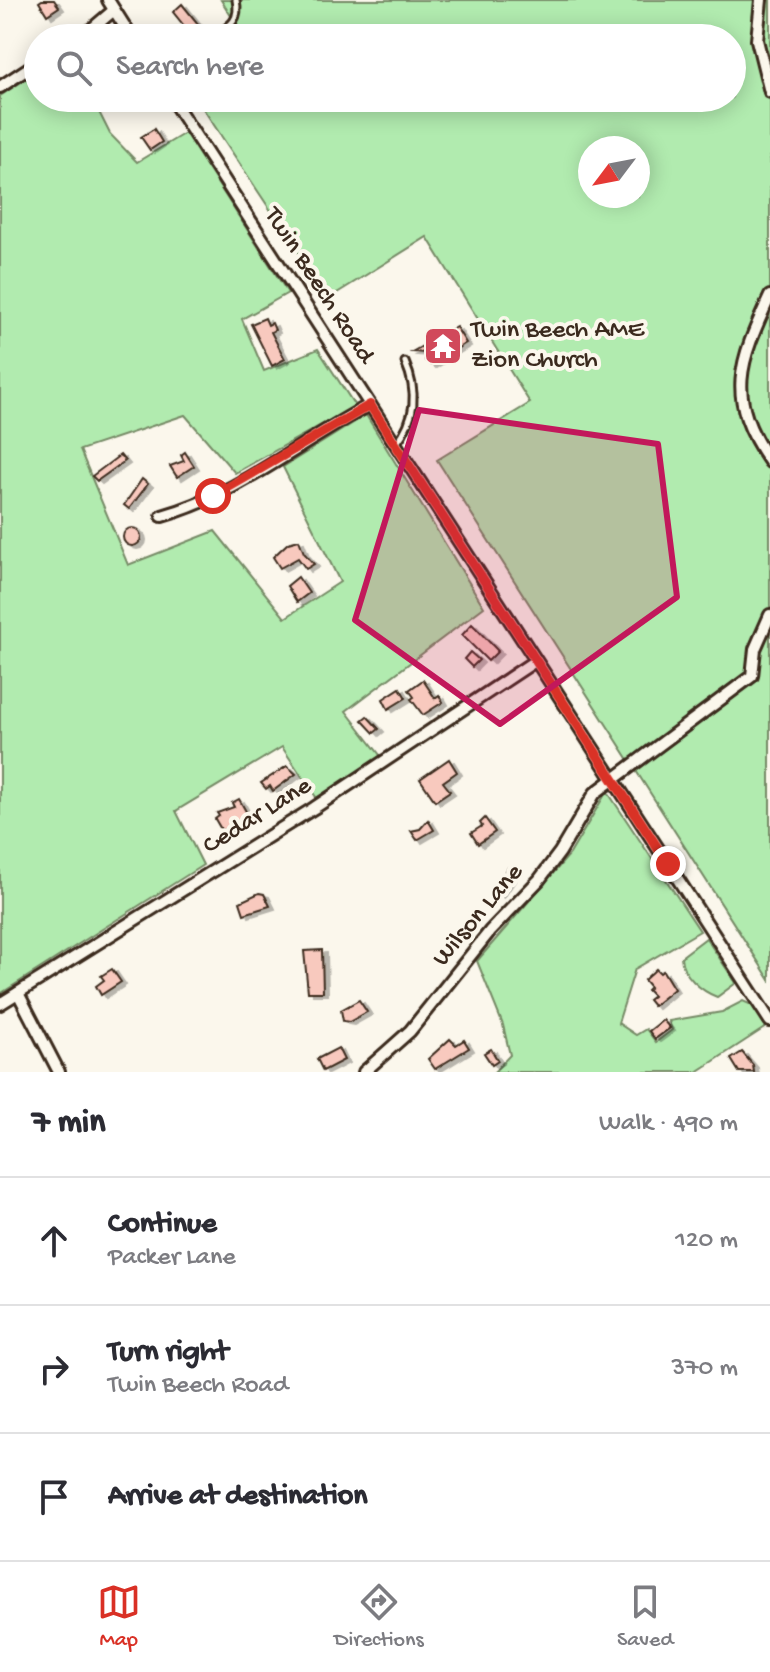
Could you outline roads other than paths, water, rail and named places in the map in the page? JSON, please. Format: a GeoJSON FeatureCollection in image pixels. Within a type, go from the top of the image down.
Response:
{"type":"FeatureCollection","features":[{"type":"Feature","properties":{"kind":"street"},"geometry":{"type":"LineString","coordinates":[[761,0],[757,40],[770,92]]}},
{"type":"Feature","properties":{"kind":"street"},"geometry":{"type":"LineString","coordinates":[[94,24],[111,5],[123,24]]}},
{"type":"Feature","properties":{"kind":"street"},"geometry":{"type":"LineString","coordinates":[[0,87],[24,71]]}},
{"type":"Feature","properties":{"kind":"street","name":"Twin Beech Road"},"geometry":{"type":"LineString","coordinates":[[180,112],[770,1021]]}},
{"type":"Feature","properties":{"kind":"street"},"geometry":{"type":"LineString","coordinates":[[770,296],[740,367],[740,390],[742,411],[752,436],[770,462]]}},
{"type":"Feature","properties":{"kind":"street"},"geometry":{"type":"LineString","coordinates":[[162,516],[224,490],[370,405]]}},
{"type":"Feature","properties":{"kind":"street","name":"Wilson Lane"},"geometry":{"type":"LineString","coordinates":[[364,1072],[410,1031],[490,931],[539,880],[560,852],[595,793],[752,676],[755,649],[770,615]]}},
{"type":"Feature","properties":{"kind":"street","name":"Cedar Lane"},"geometry":{"type":"LineString","coordinates":[[0,1004],[323,803],[535,661]]}},
{"type":"Feature","properties":{"kind":"street"},"geometry":{"type":"LineString","coordinates":[[18,993],[27,1017],[59,1072]]}},
{"type":"Feature","properties":{"kind":"lane"},"geometry":{"type":"LineString","coordinates":[[230,24],[238,18],[236,0]]}},
{"type":"Feature","properties":{"kind":"lane"},"geometry":{"type":"LineString","coordinates":[[396,445],[409,426],[413,413],[413,385],[405,362]]}},
{"type":"Feature","properties":{"kind":"place","name":"Twin Beech AME Zion Church"},"geometry":{"type":"Point","coordinates":[443,346]}}]}
